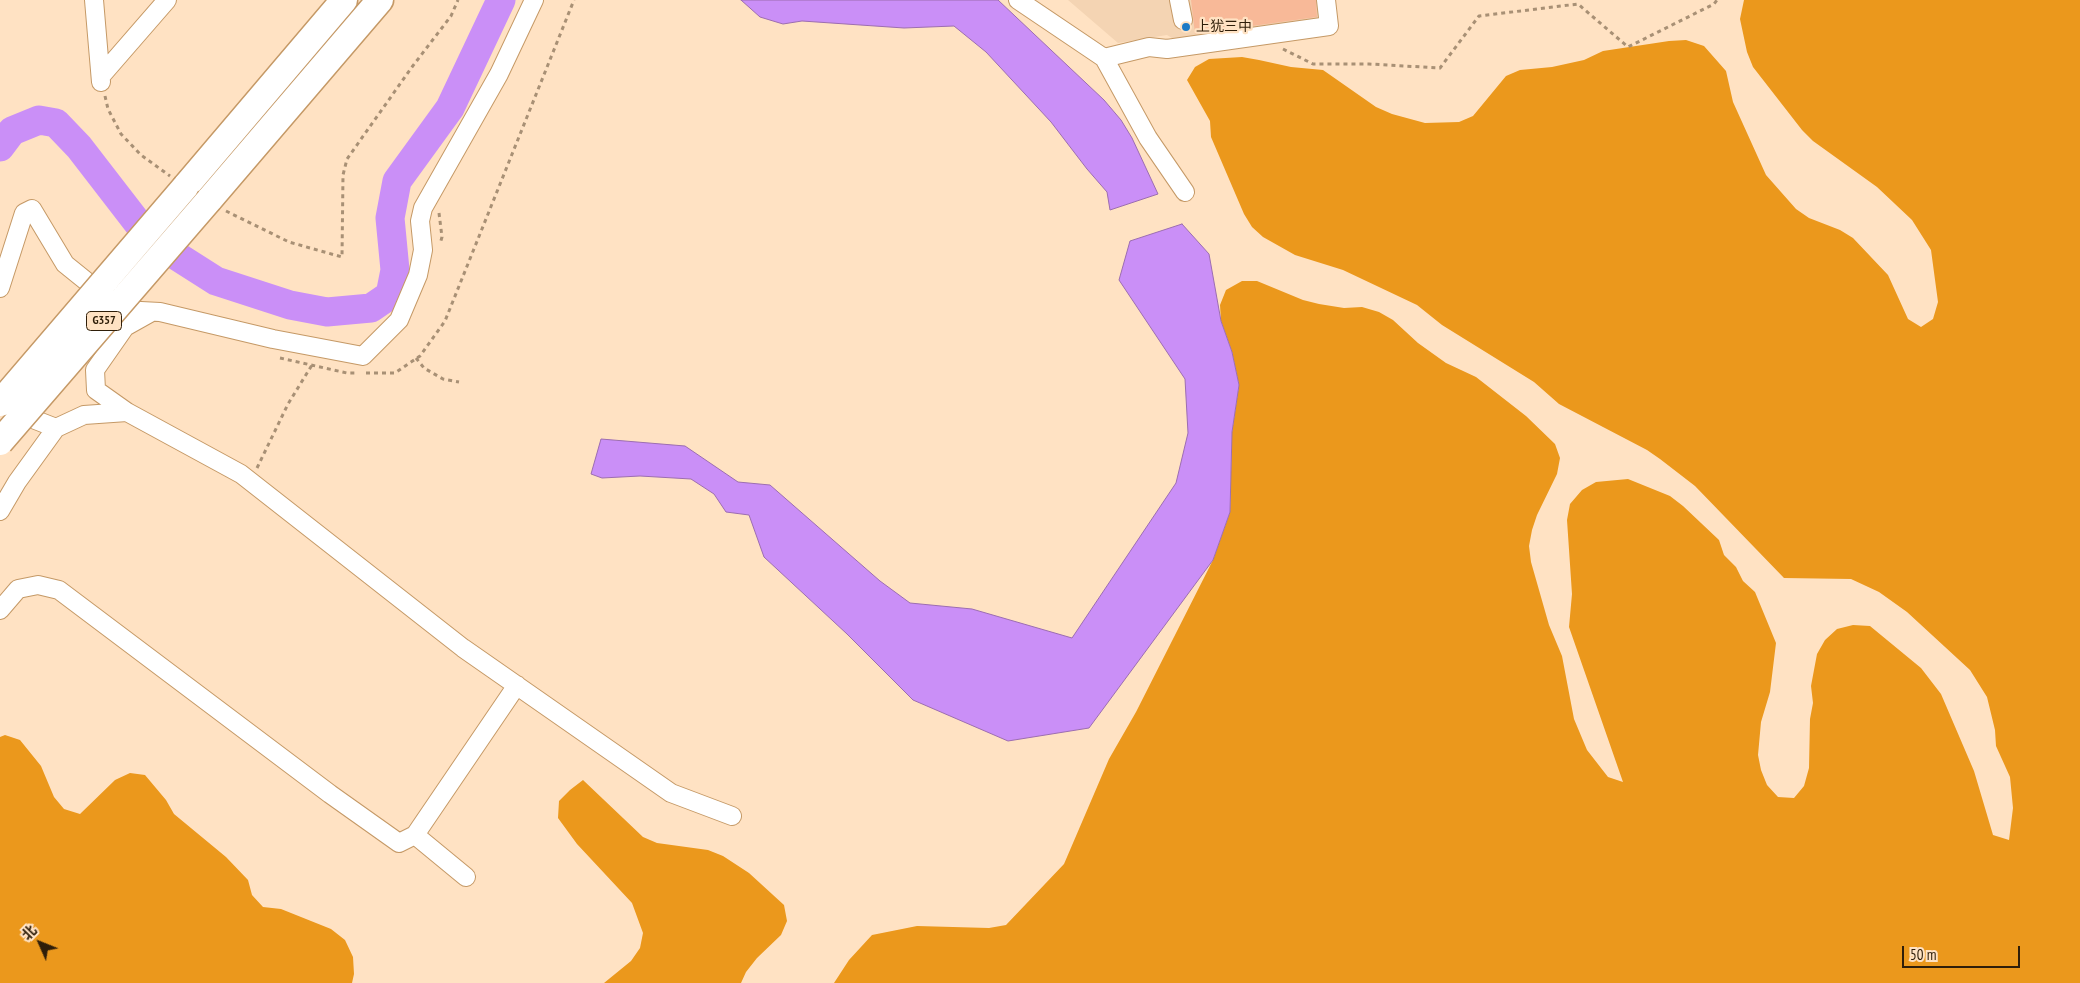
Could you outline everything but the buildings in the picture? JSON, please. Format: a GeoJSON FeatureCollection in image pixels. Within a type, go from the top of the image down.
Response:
{"type":"FeatureCollection","features":[{"type":"Feature","properties":{"kind":"highway","name":"G357"},"geometry":{"type":"LineString","coordinates":[[0,405],[344,0]]}},
{"type":"Feature","properties":{"kind":"highway","name":"G357"},"geometry":{"type":"LineString","coordinates":[[0,442],[380,0]]}},
{"type":"Feature","properties":{"kind":"street"},"geometry":{"type":"LineString","coordinates":[[94,0],[101,81],[167,0]]}},
{"type":"Feature","properties":{"kind":"street"},"geometry":{"type":"LineString","coordinates":[[0,288],[24,213],[32,209],[66,264],[122,310],[168,314],[273,339],[363,356],[399,320],[418,276],[423,250],[420,221],[423,208],[499,74],[534,0]]}},
{"type":"Feature","properties":{"kind":"street"},"geometry":{"type":"LineString","coordinates":[[1018,0],[1104,58],[1148,138],[1185,192]]}},
{"type":"Feature","properties":{"kind":"street"},"geometry":{"type":"LineString","coordinates":[[1179,0],[1183,20]]}},
{"type":"Feature","properties":{"kind":"street"},"geometry":{"type":"LineString","coordinates":[[1104,58],[1148,48],[1167,49],[1329,26],[1326,0]]}},
{"type":"Feature","properties":{"kind":"street"},"geometry":{"type":"LineString","coordinates":[[150,313],[125,328],[96,370],[96,390],[127,412],[240,474],[456,642],[671,793],[732,816]]}},
{"type":"Feature","properties":{"kind":"street"},"geometry":{"type":"LineString","coordinates":[[0,405],[56,428]]}},
{"type":"Feature","properties":{"kind":"street"},"geometry":{"type":"LineString","coordinates":[[0,511],[17,482],[56,428],[84,414],[127,412]]}},
{"type":"Feature","properties":{"kind":"street"},"geometry":{"type":"LineString","coordinates":[[0,610],[18,589],[38,585],[59,590],[330,794],[400,843],[415,834],[518,685]]}},
{"type":"Feature","properties":{"kind":"street"},"geometry":{"type":"LineString","coordinates":[[415,834],[466,876]]}},
{"type":"Feature","properties":{"kind":"path"},"geometry":{"type":"LineString","coordinates":[[342,257],[343,175],[347,160],[412,67],[451,16],[458,0]]}},
{"type":"Feature","properties":{"kind":"path"},"geometry":{"type":"LineString","coordinates":[[1258,36],[1313,64],[1369,64],[1440,68],[1479,16],[1578,4],[1628,47],[1714,4],[1717,0]]}},
{"type":"Feature","properties":{"kind":"path"},"geometry":{"type":"LineString","coordinates":[[438,253],[442,237],[439,213],[442,204]]}},
{"type":"Feature","properties":{"kind":"path"},"geometry":{"type":"LineString","coordinates":[[416,358],[424,368],[443,379],[459,382]]}},
{"type":"Feature","properties":{"kind":"path"},"geometry":{"type":"LineString","coordinates":[[251,482],[288,404],[312,366]]}},
{"type":"Feature","properties":{"kind":"shaded area"},"geometry":{"type":"Polygon","coordinates":[[[741,0],[998,0],[1104,100],[1121,120],[1132,138],[1158,194],[1110,210],[1107,192],[1051,122],[986,52],[954,26],[904,28],[802,21],[783,24],[760,17],[741,0]]]}},
{"type":"Feature","properties":{"kind":"shaded area","name":"上犹三中"},"geometry":{"type":"Polygon","coordinates":[[[1068,0],[1323,0],[1325,19],[1177,41],[1167,35],[1118,43],[1068,0]]]}},
{"type":"Feature","properties":{"kind":"shaded area"},"geometry":{"type":"Polygon","coordinates":[[[1744,0],[2080,0],[2080,983],[834,983],[849,960],[872,935],[917,926],[989,928],[1006,925],[1064,864],[1109,759],[1136,712],[1213,560],[1230,512],[1232,432],[1239,385],[1232,352],[1221,321],[1220,305],[1226,290],[1242,281],[1257,281],[1303,300],[1319,304],[1344,308],[1362,307],[1379,312],[1393,320],[1418,343],[1446,363],[1476,377],[1526,416],[1555,444],[1560,458],[1557,474],[1537,515],[1532,530],[1529,546],[1531,562],[1549,625],[1562,656],[1574,719],[1587,750],[1608,777],[1623,782],[1569,627],[1572,594],[1567,520],[1570,504],[1582,490],[1596,482],[1628,479],[1670,496],[1683,506],[1719,540],[1724,555],[1736,567],[1743,581],[1755,592],[1776,643],[1770,692],[1761,722],[1758,755],[1767,785],[1778,797],[1794,798],[1804,786],[1809,768],[1810,719],[1813,703],[1811,686],[1817,654],[1825,640],[1837,629],[1853,625],[1870,626],[1921,668],[1941,694],[1974,771],[1993,835],[2009,840],[2013,808],[2010,777],[1996,746],[1995,730],[1987,697],[1970,670],[1907,612],[1879,592],[1851,579],[1784,578],[1695,486],[1660,459],[1647,450],[1559,404],[1534,382],[1442,325],[1417,305],[1343,270],[1295,255],[1263,237],[1252,227],[1244,214],[1211,137],[1210,121],[1187,80],[1195,67],[1209,59],[1242,57],[1291,67],[1323,70],[1376,107],[1392,114],[1425,123],[1459,122],[1473,116],[1506,76],[1520,70],[1552,67],[1584,60],[1603,51],[1669,41],[1686,40],[1704,46],[1726,71],[1733,102],[1766,175],[1796,209],[1809,218],[1840,230],[1853,238],[1888,275],[1908,319],[1921,327],[1933,319],[1938,302],[1931,250],[1912,220],[1877,187],[1813,141],[1802,130],[1753,67],[1747,52],[1740,19],[1744,0]]]}},
{"type":"Feature","properties":{"kind":"shaded area"},"geometry":{"type":"Polygon","coordinates":[[[1182,224],[1209,254],[1221,321],[1232,352],[1239,385],[1232,432],[1230,512],[1213,560],[1089,728],[1008,741],[913,700],[847,634],[764,557],[749,515],[726,512],[714,494],[691,479],[640,476],[602,478],[591,474],[601,439],[685,446],[738,482],[770,485],[880,581],[910,603],[972,609],[1072,638],[1176,483],[1188,433],[1185,379],[1119,280],[1130,241],[1182,224]]]}},
{"type":"Feature","properties":{"kind":"shaded area"},"geometry":{"type":"Polygon","coordinates":[[[5,735],[20,740],[41,766],[54,797],[64,809],[80,814],[115,780],[130,773],[145,775],[166,800],[174,814],[226,857],[248,880],[252,895],[263,907],[281,909],[331,929],[345,940],[353,957],[354,974],[352,983],[0,983],[0,737],[5,735]]]}},
{"type":"Feature","properties":{"kind":"shaded area"},"geometry":{"type":"Polygon","coordinates":[[[583,780],[643,837],[657,843],[708,850],[723,856],[749,873],[784,905],[787,921],[781,935],[757,958],[746,972],[741,983],[604,983],[631,961],[640,948],[643,933],[632,903],[577,844],[558,818],[559,801],[583,780]]]}},
{"type":"Feature","properties":{"kind":"waterway"},"geometry":{"type":"LineString","coordinates":[[0,147],[12,131],[39,120],[56,123],[79,147],[150,239],[216,281],[290,305],[327,312],[371,308],[390,295],[395,270],[390,218],[397,181],[450,108],[501,0]]}},
{"type":"Feature","properties":{"kind":"place","name":"上犹三中"},"geometry":{"type":"Point","coordinates":[1186,27]}}]}
